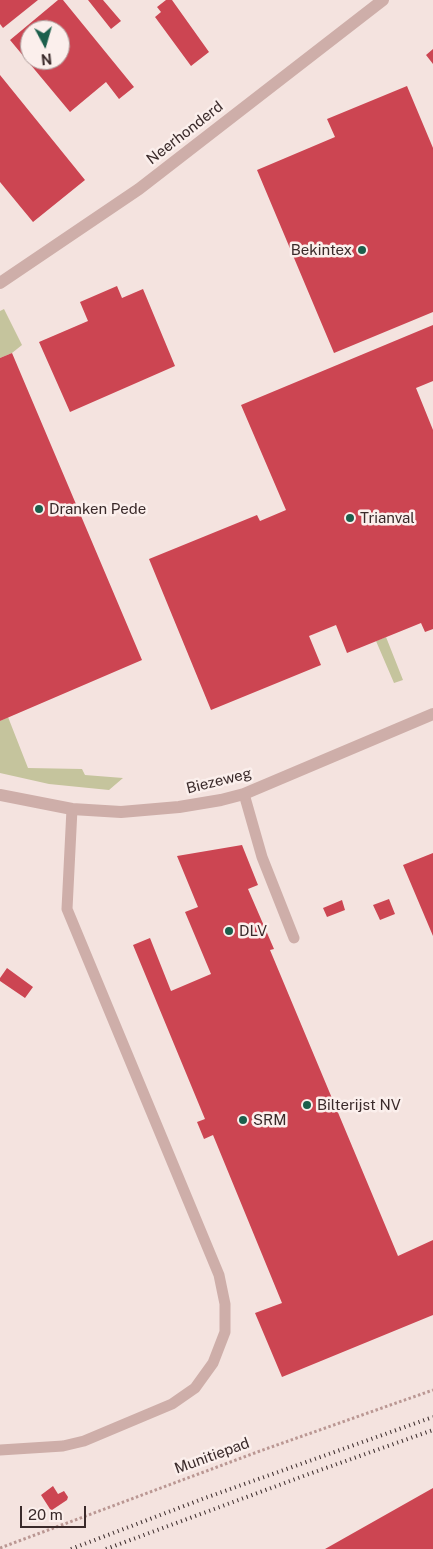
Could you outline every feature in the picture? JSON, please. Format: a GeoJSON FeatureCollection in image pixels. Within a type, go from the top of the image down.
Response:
{"type":"FeatureCollection","features":[{"type":"Feature","properties":{"kind":"street","name":"Neerhonderd"},"geometry":{"type":"LineString","coordinates":[[0,283],[140,189],[383,0]]}},
{"type":"Feature","properties":{"kind":"street","name":"Biezeweg"},"geometry":{"type":"LineString","coordinates":[[0,795],[72,810],[121,812],[179,807],[244,794],[433,714]]}},
{"type":"Feature","properties":{"kind":"lane"},"geometry":{"type":"LineString","coordinates":[[244,794],[262,858],[294,938]]}},
{"type":"Feature","properties":{"kind":"lane"},"geometry":{"type":"LineString","coordinates":[[0,1450],[64,1446],[84,1441],[172,1404],[195,1388],[213,1363],[225,1332],[225,1304],[219,1275],[67,909],[72,810]]}},
{"type":"Feature","properties":{"kind":"path","name":"Munitiepad"},"geometry":{"type":"LineString","coordinates":[[0,1548],[251,1454],[433,1390]]}},
{"type":"Feature","properties":{"kind":"green space"},"geometry":{"type":"Polygon","coordinates":[[[4,309],[22,345],[12,353],[0,358],[0,311],[4,309]]]}},
{"type":"Feature","properties":{"kind":"green space"},"geometry":{"type":"Polygon","coordinates":[[[386,637],[403,680],[394,683],[376,641],[386,637]]]}},
{"type":"Feature","properties":{"kind":"green space"},"geometry":{"type":"Polygon","coordinates":[[[8,717],[28,768],[82,769],[85,775],[123,778],[109,790],[49,784],[0,773],[0,721],[8,717]]]}},
{"type":"Feature","properties":{"kind":"building"},"geometry":{"type":"Polygon","coordinates":[[[0,0],[38,0],[3,28],[0,24],[0,0]]]}},
{"type":"Feature","properties":{"kind":"building"},"geometry":{"type":"Polygon","coordinates":[[[58,0],[63,0],[134,87],[119,99],[106,82],[70,112],[35,70],[70,70],[70,20],[34,20],[58,0]]]}},
{"type":"Feature","properties":{"kind":"building"},"geometry":{"type":"Polygon","coordinates":[[[88,0],[103,0],[121,21],[111,29],[88,0]]]}},
{"type":"Feature","properties":{"kind":"building"},"geometry":{"type":"Polygon","coordinates":[[[166,0],[172,0],[209,52],[191,66],[155,17],[161,12],[157,7],[166,0]]]}},
{"type":"Feature","properties":{"kind":"building"},"geometry":{"type":"Polygon","coordinates":[[[20,32],[20,52],[10,40],[20,32]]]}},
{"type":"Feature","properties":{"kind":"building"},"geometry":{"type":"Polygon","coordinates":[[[433,49],[433,64],[426,55],[433,49]]]}},
{"type":"Feature","properties":{"kind":"building"},"geometry":{"type":"Polygon","coordinates":[[[0,75],[85,180],[33,222],[0,182],[0,75]]]}},
{"type":"Feature","properties":{"kind":"building","name":"Bekintex"},"geometry":{"type":"Polygon","coordinates":[[[407,86],[433,148],[433,312],[334,353],[257,170],[335,137],[327,119],[407,86]]]}},
{"type":"Feature","properties":{"kind":"building"},"geometry":{"type":"Polygon","coordinates":[[[117,286],[122,298],[143,289],[175,366],[70,412],[39,342],[88,321],[80,302],[117,286]]]}},
{"type":"Feature","properties":{"kind":"building","name":"Trianval"},"geometry":{"type":"Polygon","coordinates":[[[433,325],[433,381],[416,388],[433,430],[433,629],[425,632],[421,623],[347,653],[336,625],[309,636],[321,665],[211,710],[149,559],[257,515],[260,521],[286,510],[241,405],[433,325]]]}},
{"type":"Feature","properties":{"kind":"building","name":"Dranken Pede"},"geometry":{"type":"Polygon","coordinates":[[[12,353],[142,660],[0,721],[0,358],[12,353]]]}},
{"type":"Feature","properties":{"kind":"building"},"geometry":{"type":"Polygon","coordinates":[[[242,845],[258,885],[248,889],[274,949],[270,950],[398,1256],[433,1240],[433,1315],[282,1377],[255,1313],[282,1303],[213,1135],[204,1139],[197,1122],[205,1119],[133,945],[150,938],[171,991],[211,974],[185,912],[198,907],[177,856],[242,845]]]}},
{"type":"Feature","properties":{"kind":"building"},"geometry":{"type":"Polygon","coordinates":[[[433,853],[433,936],[403,865],[433,853]]]}},
{"type":"Feature","properties":{"kind":"building"},"geometry":{"type":"Polygon","coordinates":[[[389,899],[395,914],[380,920],[373,905],[389,899]]]}},
{"type":"Feature","properties":{"kind":"building"},"geometry":{"type":"Polygon","coordinates":[[[342,900],[345,910],[327,917],[323,908],[342,900]]]}},
{"type":"Feature","properties":{"kind":"building"},"geometry":{"type":"Polygon","coordinates":[[[7,968],[33,987],[25,998],[0,981],[7,968]]]}},
{"type":"Feature","properties":{"kind":"building"},"geometry":{"type":"Polygon","coordinates":[[[53,1486],[58,1494],[64,1491],[68,1497],[67,1500],[52,1510],[41,1495],[53,1486]]]}},
{"type":"Feature","properties":{"kind":"building"},"geometry":{"type":"Polygon","coordinates":[[[433,1488],[433,1549],[325,1549],[433,1488]]]}},
{"type":"Feature","properties":{"kind":"railway"},"geometry":{"type":"LineString","coordinates":[[71,1549],[205,1498],[433,1417]]}},
{"type":"Feature","properties":{"kind":"railway"},"geometry":{"type":"LineString","coordinates":[[106,1549],[433,1430]]}},
{"type":"Feature","properties":{"kind":"place","name":"Bekintex"},"geometry":{"type":"Point","coordinates":[362,250]}},
{"type":"Feature","properties":{"kind":"place","name":"Dranken Pede"},"geometry":{"type":"Point","coordinates":[39,509]}},
{"type":"Feature","properties":{"kind":"place","name":"Trianval"},"geometry":{"type":"Point","coordinates":[350,518]}},
{"type":"Feature","properties":{"kind":"place","name":"DLV"},"geometry":{"type":"Point","coordinates":[229,931]}},
{"type":"Feature","properties":{"kind":"place","name":"Bilterijst NV"},"geometry":{"type":"Point","coordinates":[307,1105]}},
{"type":"Feature","properties":{"kind":"place","name":"SRM"},"geometry":{"type":"Point","coordinates":[243,1120]}}]}
